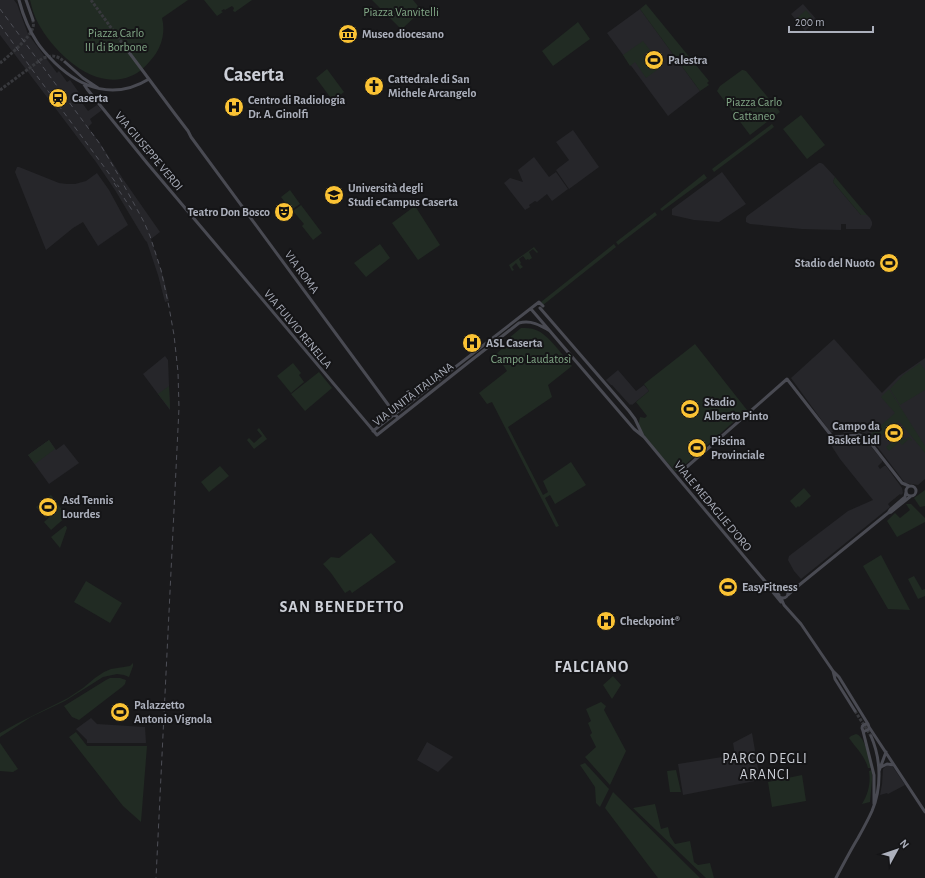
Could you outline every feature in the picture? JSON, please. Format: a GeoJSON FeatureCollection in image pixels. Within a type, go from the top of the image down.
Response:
{"type":"FeatureCollection","features":[{"type":"Feature","properties":{"kind":"main road"},"geometry":{"type":"LineString","coordinates":[[20,0],[31,31],[44,52],[64,71],[83,83],[102,90],[114,91],[136,86],[149,79]]}},
{"type":"Feature","properties":{"kind":"main road"},"geometry":{"type":"LineString","coordinates":[[26,0],[33,20]]}},
{"type":"Feature","properties":{"kind":"main road","name":"VIA ROMA"},"geometry":{"type":"LineString","coordinates":[[125,47],[398,418]]}},
{"type":"Feature","properties":{"kind":"main road"},"geometry":{"type":"LineString","coordinates":[[65,62],[88,81],[102,90]]}},
{"type":"Feature","properties":{"kind":"main road","name":"VIA GIUSEPPE VERDI"},"geometry":{"type":"LineString","coordinates":[[83,83],[210,238]]}},
{"type":"Feature","properties":{"kind":"main road","name":"VIA FULVIO RENELLA"},"geometry":{"type":"LineString","coordinates":[[210,238],[373,431]]}},
{"type":"Feature","properties":{"kind":"main road","name":"VIA UNITÀ ITALIANA"},"geometry":{"type":"LineString","coordinates":[[539,302],[373,431],[377,435],[519,324],[530,322],[538,324],[550,331]]}},
{"type":"Feature","properties":{"kind":"main road","name":"VIALE MEDAGLIE D'ORO"},"geometry":{"type":"LineString","coordinates":[[539,302],[541,307],[582,358],[636,419],[644,437]]}},
{"type":"Feature","properties":{"kind":"main road"},"geometry":{"type":"LineString","coordinates":[[531,309],[541,307]]}},
{"type":"Feature","properties":{"kind":"main road"},"geometry":{"type":"LineString","coordinates":[[535,314],[541,307]]}},
{"type":"Feature","properties":{"kind":"main road","name":"VIALE MEDAGLIE D'ORO"},"geometry":{"type":"LineString","coordinates":[[531,309],[576,363],[674,472],[800,624],[833,671]]}},
{"type":"Feature","properties":{"kind":"main road"},"geometry":{"type":"LineString","coordinates":[[576,363],[582,358]]}},
{"type":"Feature","properties":{"kind":"main road"},"geometry":{"type":"LineString","coordinates":[[674,472],[681,472],[787,378],[833,437],[859,434],[866,437],[902,484],[916,488],[915,494],[888,513],[788,595],[782,597]]}},
{"type":"Feature","properties":{"kind":"main road"},"geometry":{"type":"LineString","coordinates":[[608,399],[612,399],[615,395]]}},
{"type":"Feature","properties":{"kind":"main road"},"geometry":{"type":"LineString","coordinates":[[614,406],[616,402],[621,401]]}},
{"type":"Feature","properties":{"kind":"main road"},"geometry":{"type":"LineString","coordinates":[[629,423],[633,423],[636,419]]}},
{"type":"Feature","properties":{"kind":"main road"},"geometry":{"type":"LineString","coordinates":[[680,480],[681,472]]}},
{"type":"Feature","properties":{"kind":"main road"},"geometry":{"type":"LineString","coordinates":[[888,513],[905,497],[908,486]]}},
{"type":"Feature","properties":{"kind":"main road"},"geometry":{"type":"LineString","coordinates":[[906,492],[911,496]]}},
{"type":"Feature","properties":{"kind":"main road","name":"VIALE MEDAGLIE D'ORO"},"geometry":{"type":"LineString","coordinates":[[769,586],[782,597]]}},
{"type":"Feature","properties":{"kind":"main road"},"geometry":{"type":"LineString","coordinates":[[784,604],[779,592],[781,589],[784,588],[787,590],[798,586]]}},
{"type":"Feature","properties":{"kind":"main road"},"geometry":{"type":"LineString","coordinates":[[787,590],[788,595]]}},
{"type":"Feature","properties":{"kind":"main road"},"geometry":{"type":"LineString","coordinates":[[833,671],[835,679],[855,711]]}},
{"type":"Feature","properties":{"kind":"main road"},"geometry":{"type":"LineString","coordinates":[[833,671],[839,677],[868,726],[925,812]]}},
{"type":"Feature","properties":{"kind":"main road"},"geometry":{"type":"LineString","coordinates":[[861,713],[862,728],[874,775],[874,806]]}},
{"type":"Feature","properties":{"kind":"main road"},"geometry":{"type":"LineString","coordinates":[[862,725],[866,724],[868,726]]}},
{"type":"Feature","properties":{"kind":"main road"},"geometry":{"type":"LineString","coordinates":[[864,731],[868,730],[868,726]]}},
{"type":"Feature","properties":{"kind":"main road"},"geometry":{"type":"LineString","coordinates":[[871,736],[880,769]]}},
{"type":"Feature","properties":{"kind":"main road"},"geometry":{"type":"LineString","coordinates":[[836,878],[874,806],[878,790],[880,769],[886,752]]}},
{"type":"Feature","properties":{"kind":"main road"},"geometry":{"type":"LineString","coordinates":[[880,769],[886,764],[894,765]]}},
{"type":"Feature","properties":{"kind":"shaded area"},"geometry":{"type":"Polygon","coordinates":[[[0,0],[14,0],[17,4],[28,34],[57,73],[59,71],[67,82],[70,80],[80,94],[77,96],[88,111],[97,105],[102,110],[90,119],[92,123],[88,127],[160,232],[151,239],[164,279],[169,301],[165,302],[147,242],[115,190],[96,162],[0,35],[0,0]]]}},
{"type":"Feature","properties":{"kind":"shaded area"},"geometry":{"type":"Polygon","coordinates":[[[803,4],[817,20],[805,31],[791,14],[803,4]]]}},
{"type":"Feature","properties":{"kind":"shaded area"},"geometry":{"type":"Polygon","coordinates":[[[640,9],[700,91],[668,116],[607,33],[640,9]]]}},
{"type":"Feature","properties":{"kind":"shaded area"},"geometry":{"type":"Polygon","coordinates":[[[573,130],[599,167],[569,189],[556,170],[569,160],[556,142],[573,130]]]}},
{"type":"Feature","properties":{"kind":"shaded area"},"geometry":{"type":"Polygon","coordinates":[[[534,157],[549,177],[556,172],[568,189],[552,201],[547,194],[537,202],[535,201],[529,205],[530,207],[525,210],[504,183],[510,178],[523,182],[518,170],[534,157]]]}},
{"type":"Feature","properties":{"kind":"shaded area"},"geometry":{"type":"Polygon","coordinates":[[[819,163],[823,164],[835,177],[833,182],[861,215],[867,215],[870,218],[872,225],[870,229],[846,229],[846,224],[841,224],[841,230],[802,229],[750,224],[746,222],[747,216],[819,163]]]}},
{"type":"Feature","properties":{"kind":"shaded area"},"geometry":{"type":"Polygon","coordinates":[[[17,167],[59,183],[67,184],[75,184],[86,181],[97,173],[109,190],[128,225],[98,246],[83,222],[73,228],[46,250],[15,172],[17,167]]]}},
{"type":"Feature","properties":{"kind":"shaded area"},"geometry":{"type":"Polygon","coordinates":[[[722,172],[746,204],[719,222],[694,220],[672,215],[672,209],[722,172]]]}},
{"type":"Feature","properties":{"kind":"shaded area"},"geometry":{"type":"Polygon","coordinates":[[[834,339],[882,393],[899,376],[925,358],[925,479],[918,485],[905,483],[867,434],[861,432],[844,433],[839,427],[831,433],[791,378],[834,339]]]}},
{"type":"Feature","properties":{"kind":"shaded area"},"geometry":{"type":"Polygon","coordinates":[[[165,356],[168,360],[170,410],[143,374],[165,356]]]}},
{"type":"Feature","properties":{"kind":"shaded area"},"geometry":{"type":"Polygon","coordinates":[[[618,370],[636,391],[644,385],[649,391],[632,405],[630,405],[606,380],[618,370]]]}},
{"type":"Feature","properties":{"kind":"shaded area"},"geometry":{"type":"Polygon","coordinates":[[[856,437],[864,438],[882,460],[878,466],[880,469],[886,466],[902,488],[903,493],[888,504],[890,507],[801,579],[794,571],[788,560],[789,556],[848,511],[873,500],[840,459],[829,442],[856,437]]]}},
{"type":"Feature","properties":{"kind":"shaded area"},"geometry":{"type":"Polygon","coordinates":[[[49,440],[56,450],[64,444],[79,463],[49,484],[28,455],[49,440]]]}},
{"type":"Feature","properties":{"kind":"shaded area"},"geometry":{"type":"Polygon","coordinates":[[[91,718],[97,724],[145,727],[146,743],[87,743],[87,740],[76,729],[91,718]]]}},
{"type":"Feature","properties":{"kind":"shaded area"},"geometry":{"type":"Polygon","coordinates":[[[752,733],[760,780],[683,795],[678,764],[735,755],[733,743],[752,733]]]}},
{"type":"Feature","properties":{"kind":"shaded area"},"geometry":{"type":"Polygon","coordinates":[[[427,742],[453,757],[438,772],[417,760],[427,742]]]}},
{"type":"Feature","properties":{"kind":"shaded area"},"geometry":{"type":"Polygon","coordinates":[[[886,766],[893,767],[905,785],[888,794],[880,795],[883,769],[886,766]]]}},
{"type":"Feature","properties":{"kind":"green space","name":"Piazza Carlo III di Borbone"},"geometry":{"type":"Polygon","coordinates":[[[30,0],[188,0],[162,18],[162,41],[154,57],[142,70],[134,75],[117,80],[104,79],[90,74],[77,67],[65,57],[45,35],[34,15],[30,0]]]}},
{"type":"Feature","properties":{"kind":"green space"},"geometry":{"type":"Polygon","coordinates":[[[204,0],[252,0],[235,12],[233,11],[234,8],[232,6],[221,11],[223,12],[217,16],[204,0]]]}},
{"type":"Feature","properties":{"kind":"green space","name":"Piazza Vanvitelli"},"geometry":{"type":"Polygon","coordinates":[[[372,0],[413,0],[419,8],[419,13],[403,28],[400,28],[372,0]]]}},
{"type":"Feature","properties":{"kind":"green space"},"geometry":{"type":"Polygon","coordinates":[[[646,4],[709,81],[707,83],[709,85],[700,91],[640,9],[646,4]]]}},
{"type":"Feature","properties":{"kind":"green space"},"geometry":{"type":"Polygon","coordinates":[[[806,10],[812,17],[803,25],[797,18],[806,10]]]}},
{"type":"Feature","properties":{"kind":"green space"},"geometry":{"type":"Polygon","coordinates":[[[578,22],[590,39],[553,66],[542,51],[578,22]]]}},
{"type":"Feature","properties":{"kind":"green space"},"geometry":{"type":"Polygon","coordinates":[[[643,41],[650,50],[643,55],[651,66],[658,63],[661,67],[646,78],[635,62],[630,66],[623,55],[643,41]]]}},
{"type":"Feature","properties":{"kind":"green space"},"geometry":{"type":"Polygon","coordinates":[[[327,69],[344,92],[333,101],[316,78],[327,69]]]}},
{"type":"Feature","properties":{"kind":"green space","name":"Piazza Carlo Cattaneo"},"geometry":{"type":"Polygon","coordinates":[[[742,70],[746,71],[780,112],[750,135],[717,91],[720,86],[742,70]]]}},
{"type":"Feature","properties":{"kind":"green space"},"geometry":{"type":"Polygon","coordinates":[[[801,115],[825,145],[807,159],[783,129],[801,115]]]}},
{"type":"Feature","properties":{"kind":"green space"},"geometry":{"type":"Polygon","coordinates":[[[772,124],[774,127],[714,172],[712,169],[772,124]]]}},
{"type":"Feature","properties":{"kind":"green space"},"geometry":{"type":"Polygon","coordinates":[[[704,174],[707,178],[662,211],[660,209],[704,174]]]}},
{"type":"Feature","properties":{"kind":"green space"},"geometry":{"type":"Polygon","coordinates":[[[835,177],[867,215],[861,215],[833,182],[835,177]]]}},
{"type":"Feature","properties":{"kind":"green space"},"geometry":{"type":"Polygon","coordinates":[[[290,190],[300,204],[291,210],[281,197],[290,190]]]}},
{"type":"Feature","properties":{"kind":"green space"},"geometry":{"type":"Polygon","coordinates":[[[301,205],[322,233],[313,240],[302,226],[304,224],[293,211],[301,205]]]}},
{"type":"Feature","properties":{"kind":"green space"},"geometry":{"type":"Polygon","coordinates":[[[415,206],[440,245],[418,260],[392,223],[415,206]]]}},
{"type":"Feature","properties":{"kind":"green space"},"geometry":{"type":"Polygon","coordinates":[[[655,212],[657,215],[618,245],[616,242],[655,212]]]}},
{"type":"Feature","properties":{"kind":"green space"},"geometry":{"type":"Polygon","coordinates":[[[380,244],[390,258],[366,277],[354,263],[380,244]]]}},
{"type":"Feature","properties":{"kind":"green space"},"geometry":{"type":"Polygon","coordinates":[[[614,244],[616,247],[543,305],[541,302],[614,244]]]}},
{"type":"Feature","properties":{"kind":"green space"},"geometry":{"type":"Polygon","coordinates":[[[534,247],[538,252],[537,253],[533,249],[529,252],[532,258],[529,260],[526,260],[523,256],[519,259],[520,264],[523,267],[520,269],[516,263],[512,267],[514,270],[512,271],[509,265],[534,247]]]}},
{"type":"Feature","properties":{"kind":"green space","name":"Campo Laudatosì"},"geometry":{"type":"Polygon","coordinates":[[[521,328],[541,332],[572,366],[548,385],[552,397],[508,427],[543,495],[548,492],[543,481],[571,462],[586,485],[555,504],[550,495],[545,498],[559,526],[556,527],[492,402],[487,404],[479,393],[507,371],[496,354],[511,341],[509,338],[521,328]]]}},
{"type":"Feature","properties":{"kind":"green space"},"geometry":{"type":"Polygon","coordinates":[[[695,344],[747,410],[678,471],[675,471],[644,437],[638,426],[640,417],[645,418],[647,416],[636,402],[649,391],[644,384],[695,344]]]}},
{"type":"Feature","properties":{"kind":"green space"},"geometry":{"type":"Polygon","coordinates":[[[293,363],[301,373],[299,375],[304,382],[291,393],[277,376],[293,363]]]}},
{"type":"Feature","properties":{"kind":"green space"},"geometry":{"type":"Polygon","coordinates":[[[920,363],[925,370],[925,390],[900,405],[890,389],[903,375],[920,363]]]}},
{"type":"Feature","properties":{"kind":"green space"},"geometry":{"type":"Polygon","coordinates":[[[319,372],[332,388],[305,411],[291,394],[319,372]]]}},
{"type":"Feature","properties":{"kind":"green space"},"geometry":{"type":"Polygon","coordinates":[[[169,386],[170,409],[158,394],[169,386]]]}},
{"type":"Feature","properties":{"kind":"green space"},"geometry":{"type":"Polygon","coordinates":[[[889,389],[925,446],[925,453],[899,421],[875,441],[870,435],[895,413],[881,397],[889,389]]]}},
{"type":"Feature","properties":{"kind":"green space"},"geometry":{"type":"Polygon","coordinates":[[[259,428],[267,439],[254,449],[247,440],[249,438],[254,443],[262,436],[257,430],[259,428]]]}},
{"type":"Feature","properties":{"kind":"green space"},"geometry":{"type":"Polygon","coordinates":[[[902,436],[905,440],[909,437],[912,440],[911,441],[909,439],[902,445],[899,442],[889,451],[886,447],[898,437],[899,438],[902,436]]]}},
{"type":"Feature","properties":{"kind":"green space"},"geometry":{"type":"Polygon","coordinates":[[[49,440],[55,449],[35,464],[28,455],[49,440]]]}},
{"type":"Feature","properties":{"kind":"green space"},"geometry":{"type":"Polygon","coordinates":[[[220,466],[229,476],[209,492],[201,482],[220,466]]]}},
{"type":"Feature","properties":{"kind":"green space"},"geometry":{"type":"Polygon","coordinates":[[[804,488],[811,496],[796,508],[790,501],[804,488]]]}},
{"type":"Feature","properties":{"kind":"green space"},"geometry":{"type":"Polygon","coordinates":[[[925,490],[925,506],[920,507],[914,498],[925,490]]]}},
{"type":"Feature","properties":{"kind":"green space","name":"Asd Tennis Lourdes"},"geometry":{"type":"Polygon","coordinates":[[[51,495],[60,507],[46,518],[36,507],[51,495]]]}},
{"type":"Feature","properties":{"kind":"green space"},"geometry":{"type":"Polygon","coordinates":[[[906,504],[911,504],[925,518],[925,522],[897,537],[887,521],[895,513],[900,518],[910,510],[906,504]]]}},
{"type":"Feature","properties":{"kind":"green space"},"geometry":{"type":"Polygon","coordinates":[[[60,507],[67,516],[51,530],[44,522],[60,507]]]}},
{"type":"Feature","properties":{"kind":"green space"},"geometry":{"type":"Polygon","coordinates":[[[65,526],[67,528],[60,548],[51,537],[65,526]]]}},
{"type":"Feature","properties":{"kind":"green space"},"geometry":{"type":"Polygon","coordinates":[[[371,533],[396,562],[352,593],[350,590],[345,593],[323,564],[331,557],[339,558],[371,533]]]}},
{"type":"Feature","properties":{"kind":"green space"},"geometry":{"type":"Polygon","coordinates":[[[881,555],[910,610],[888,609],[863,566],[881,555]]]}},
{"type":"Feature","properties":{"kind":"green space"},"geometry":{"type":"Polygon","coordinates":[[[914,576],[922,590],[925,589],[925,596],[918,599],[908,579],[914,576]]]}},
{"type":"Feature","properties":{"kind":"green space"},"geometry":{"type":"Polygon","coordinates":[[[86,581],[122,603],[110,623],[74,602],[86,581]]]}},
{"type":"Feature","properties":{"kind":"green space"},"geometry":{"type":"Polygon","coordinates":[[[133,663],[129,677],[117,674],[103,677],[65,701],[31,717],[0,737],[0,733],[16,724],[68,698],[104,672],[111,669],[130,666],[133,663]]]}},
{"type":"Feature","properties":{"kind":"green space"},"geometry":{"type":"Polygon","coordinates":[[[613,676],[621,685],[612,699],[603,685],[613,676]]]}},
{"type":"Feature","properties":{"kind":"green space"},"geometry":{"type":"Polygon","coordinates":[[[110,678],[120,678],[126,680],[125,684],[79,720],[72,717],[64,706],[110,678]]]}},
{"type":"Feature","properties":{"kind":"green space"},"geometry":{"type":"Polygon","coordinates":[[[601,702],[606,706],[604,710],[626,751],[610,785],[585,757],[596,747],[590,735],[592,733],[588,723],[591,721],[586,709],[601,702]]]}},
{"type":"Feature","properties":{"kind":"green space"},"geometry":{"type":"Polygon","coordinates":[[[76,732],[87,746],[147,746],[141,822],[123,806],[69,737],[76,732]]]}},
{"type":"Feature","properties":{"kind":"green space"},"geometry":{"type":"Polygon","coordinates":[[[856,734],[864,743],[872,768],[868,768],[863,756],[849,738],[856,734]]]}},
{"type":"Feature","properties":{"kind":"green space"},"geometry":{"type":"Polygon","coordinates":[[[0,743],[18,769],[13,772],[0,771],[0,743]]]}},
{"type":"Feature","properties":{"kind":"green space"},"geometry":{"type":"Polygon","coordinates":[[[585,763],[609,789],[600,807],[596,803],[595,787],[580,765],[585,763]]]}},
{"type":"Feature","properties":{"kind":"green space"},"geometry":{"type":"Polygon","coordinates":[[[676,770],[681,792],[670,792],[667,771],[676,770]]]}},
{"type":"Feature","properties":{"kind":"green space"},"geometry":{"type":"Polygon","coordinates":[[[872,770],[870,802],[862,804],[866,796],[870,780],[869,771],[872,770]]]}},
{"type":"Feature","properties":{"kind":"green space"},"geometry":{"type":"Polygon","coordinates":[[[802,775],[806,801],[772,807],[768,782],[802,775]]]}},
{"type":"Feature","properties":{"kind":"green space"},"geometry":{"type":"Polygon","coordinates":[[[613,792],[700,878],[658,878],[605,808],[613,792]]]}},
{"type":"Feature","properties":{"kind":"green space"},"geometry":{"type":"Polygon","coordinates":[[[655,804],[661,829],[668,827],[670,836],[675,844],[690,841],[694,862],[698,865],[710,863],[714,878],[706,878],[633,808],[655,804]]]}},
{"type":"Feature","properties":{"kind":"tunnel"},"geometry":{"type":"LineString","coordinates":[[91,0],[125,47]]}},
{"type":"Feature","properties":{"kind":"tunnel"},"geometry":{"type":"LineString","coordinates":[[0,63],[28,36],[33,27],[33,20]]}},
{"type":"Feature","properties":{"kind":"tunnel"},"geometry":{"type":"LineString","coordinates":[[0,90],[43,58],[54,56],[65,62]]}},
{"type":"Feature","properties":{"kind":"tunnel"},"geometry":{"type":"LineString","coordinates":[[855,711],[871,736]]}},
{"type":"Feature","properties":{"kind":"railway"},"geometry":{"type":"LineString","coordinates":[[0,9],[100,144],[116,171],[150,236],[161,270],[169,307],[178,372],[179,408],[156,878]]}},
{"type":"Feature","properties":{"kind":"railway"},"geometry":{"type":"LineString","coordinates":[[0,25],[119,187]]}},
{"type":"Feature","properties":{"kind":"railway"},"geometry":{"type":"LineString","coordinates":[[114,183],[132,210]]}},
{"type":"Feature","properties":{"kind":"place","name":"Museo diocesano"},"geometry":{"type":"Point","coordinates":[348,34]}},
{"type":"Feature","properties":{"kind":"place","name":"Palestra"},"geometry":{"type":"Point","coordinates":[654,60]}},
{"type":"Feature","properties":{"kind":"place","name":"Cattedrale di San Michele Arcangelo"},"geometry":{"type":"Point","coordinates":[374,86]}},
{"type":"Feature","properties":{"kind":"place","name":"Caserta"},"geometry":{"type":"Point","coordinates":[58,98]}},
{"type":"Feature","properties":{"kind":"place","name":"Centro di Radiologia Dr. A. Ginolfi"},"geometry":{"type":"Point","coordinates":[234,107]}},
{"type":"Feature","properties":{"kind":"place","name":"Università degli Studi eCampus Caserta"},"geometry":{"type":"Point","coordinates":[334,195]}},
{"type":"Feature","properties":{"kind":"place","name":"Teatro Don Bosco"},"geometry":{"type":"Point","coordinates":[284,212]}},
{"type":"Feature","properties":{"kind":"place","name":"Stadio del Nuoto"},"geometry":{"type":"Point","coordinates":[889,263]}},
{"type":"Feature","properties":{"kind":"place","name":"ASL Caserta"},"geometry":{"type":"Point","coordinates":[472,343]}},
{"type":"Feature","properties":{"kind":"place","name":"Stadio Alberto Pinto"},"geometry":{"type":"Point","coordinates":[690,409]}},
{"type":"Feature","properties":{"kind":"place","name":"Campo da Basket Lidl"},"geometry":{"type":"Point","coordinates":[894,433]}},
{"type":"Feature","properties":{"kind":"place","name":"Piscina Provinciale"},"geometry":{"type":"Point","coordinates":[697,448]}},
{"type":"Feature","properties":{"kind":"place","name":"Asd Tennis Lourdes"},"geometry":{"type":"Point","coordinates":[48,507]}},
{"type":"Feature","properties":{"kind":"place","name":"EasyFitness"},"geometry":{"type":"Point","coordinates":[728,587]}},
{"type":"Feature","properties":{"kind":"place","name":"Checkpoint®"},"geometry":{"type":"Point","coordinates":[606,621]}},
{"type":"Feature","properties":{"kind":"place","name":"Palazzetto Antonio Vignola"},"geometry":{"type":"Point","coordinates":[120,712]}},
{"type":"Feature","properties":{"kind":"district","name":"Caserta"},"geometry":{"type":"Point","coordinates":[254,75]}},
{"type":"Feature","properties":{"kind":"district","name":"SAN BENEDETTO"},"geometry":{"type":"Point","coordinates":[342,607]}},
{"type":"Feature","properties":{"kind":"district","name":"FALCIANO"},"geometry":{"type":"Point","coordinates":[592,667]}},
{"type":"Feature","properties":{"kind":"district","name":"PARCO DEGLI ARANCI"},"geometry":{"type":"Point","coordinates":[765,768]}}]}
